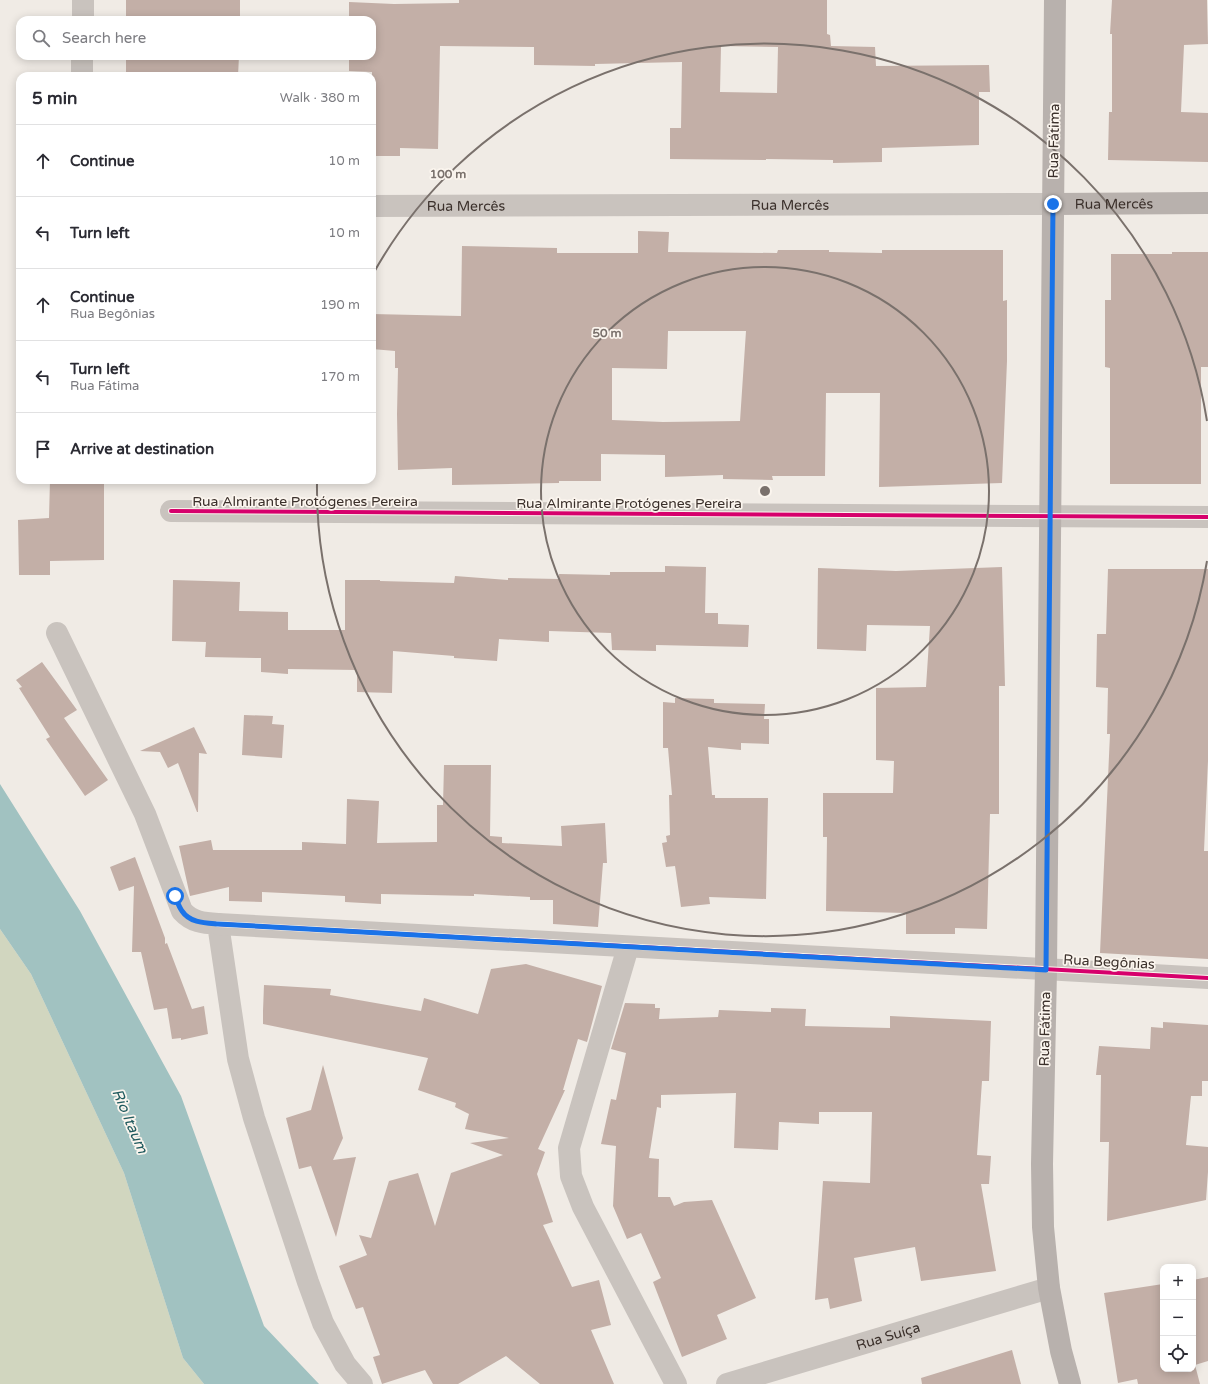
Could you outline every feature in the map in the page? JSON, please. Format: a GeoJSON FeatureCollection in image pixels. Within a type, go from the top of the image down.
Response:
{"type":"FeatureCollection","features":[{"type":"Feature","properties":{"kind":"main road","name":"Rua Fátima"},"geometry":{"type":"LineString","coordinates":[[1055,0],[1046,970],[1042,1164],[1043,1227],[1049,1288],[1061,1351],[1070,1384]]}},
{"type":"Feature","properties":{"kind":"main road","name":"Rua Mercês"},"geometry":{"type":"LineString","coordinates":[[1053,204],[1208,203]]}},
{"type":"Feature","properties":{"kind":"street"},"geometry":{"type":"LineString","coordinates":[[82,16],[83,0]]}},
{"type":"Feature","properties":{"kind":"street"},"geometry":{"type":"LineString","coordinates":[[82,60],[82,72]]}},
{"type":"Feature","properties":{"kind":"street","name":"Rua Mercês"},"geometry":{"type":"LineString","coordinates":[[376,206],[1053,204]]}},
{"type":"Feature","properties":{"kind":"street","name":"Rua Almirante Protógenes Pereira"},"geometry":{"type":"LineString","coordinates":[[170,511],[1208,517]]}},
{"type":"Feature","properties":{"kind":"street","name":"Rua Begônias"},"geometry":{"type":"LineString","coordinates":[[57,633],[145,814],[182,911],[188,917],[201,923],[1208,978]]}},
{"type":"Feature","properties":{"kind":"street"},"geometry":{"type":"LineString","coordinates":[[218,924],[238,1059],[254,1118],[323,1323],[345,1364],[362,1384]]}},
{"type":"Feature","properties":{"kind":"street"},"geometry":{"type":"LineString","coordinates":[[628,947],[570,1148],[571,1176],[583,1207],[676,1384]]}},
{"type":"Feature","properties":{"kind":"street","name":"Rua Suíça"},"geometry":{"type":"LineString","coordinates":[[727,1384],[1049,1288]]}},
{"type":"Feature","properties":{"kind":"green space"},"geometry":{"type":"Polygon","coordinates":[[[0,929],[31,974],[124,1173],[183,1358],[204,1384],[0,1384],[0,929]]]}},
{"type":"Feature","properties":{"kind":"water","name":"Rio Itaum"},"geometry":{"type":"Polygon","coordinates":[[[0,784],[80,911],[181,1096],[264,1326],[319,1384],[204,1384],[183,1358],[124,1173],[31,974],[0,929],[0,784]]]}},
{"type":"Feature","properties":{"kind":"building"},"geometry":{"type":"Polygon","coordinates":[[[126,0],[240,0],[240,16],[126,16],[126,0]]]}},
{"type":"Feature","properties":{"kind":"building"},"geometry":{"type":"Polygon","coordinates":[[[459,0],[827,0],[827,34],[830,35],[831,46],[875,47],[876,66],[989,65],[990,92],[979,92],[979,145],[882,148],[882,162],[833,163],[833,160],[670,159],[670,128],[681,128],[682,62],[595,64],[595,66],[534,65],[534,47],[440,46],[438,149],[400,148],[400,156],[376,156],[376,72],[349,71],[349,60],[376,60],[376,16],[349,16],[349,2],[394,4],[459,3],[459,0]],[[721,46],[720,92],[777,93],[778,47],[721,46]]]}},
{"type":"Feature","properties":{"kind":"building"},"geometry":{"type":"Polygon","coordinates":[[[1112,0],[1207,0],[1208,44],[1184,45],[1181,112],[1208,113],[1208,162],[1108,160],[1109,112],[1112,112],[1112,34],[1110,34],[1112,0]]]}},
{"type":"Feature","properties":{"kind":"building"},"geometry":{"type":"Polygon","coordinates":[[[126,60],[239,60],[238,72],[126,72],[126,60]]]}},
{"type":"Feature","properties":{"kind":"building"},"geometry":{"type":"Polygon","coordinates":[[[638,231],[669,232],[668,252],[777,253],[778,250],[829,250],[829,252],[882,253],[882,250],[1003,250],[1003,301],[1007,300],[1007,361],[1002,483],[879,487],[880,393],[826,393],[825,476],[772,476],[773,480],[723,479],[723,475],[665,477],[665,455],[601,454],[601,481],[452,485],[452,468],[398,470],[398,368],[395,368],[395,351],[376,349],[376,314],[461,316],[462,246],[557,248],[557,253],[638,253],[638,231]],[[668,331],[667,369],[612,368],[612,420],[663,422],[740,421],[746,331],[668,331]]]}},
{"type":"Feature","properties":{"kind":"building"},"geometry":{"type":"Polygon","coordinates":[[[1172,252],[1208,252],[1208,367],[1201,367],[1201,484],[1110,484],[1110,368],[1105,367],[1105,300],[1111,300],[1111,254],[1172,254],[1172,252]]]}},
{"type":"Feature","properties":{"kind":"building"},"geometry":{"type":"Polygon","coordinates":[[[50,484],[104,484],[104,560],[50,561],[50,575],[19,575],[18,520],[49,518],[50,484]]]}},
{"type":"Feature","properties":{"kind":"building"},"geometry":{"type":"Polygon","coordinates":[[[665,566],[706,567],[705,613],[718,613],[718,624],[749,625],[748,647],[656,645],[656,651],[612,650],[611,633],[549,631],[549,642],[499,639],[497,661],[393,651],[392,693],[357,692],[357,670],[288,669],[288,674],[261,672],[261,658],[205,657],[206,642],[172,641],[173,580],[240,582],[239,611],[288,612],[288,630],[345,630],[345,580],[454,583],[455,576],[508,580],[508,578],[559,579],[559,574],[610,575],[610,572],[665,572],[665,566]]]}},
{"type":"Feature","properties":{"kind":"building"},"geometry":{"type":"Polygon","coordinates":[[[1002,567],[1005,686],[999,686],[999,814],[990,814],[987,929],[955,928],[955,934],[906,934],[906,913],[826,911],[827,837],[823,837],[823,793],[893,793],[894,761],[876,760],[876,688],[926,687],[930,626],[867,625],[866,651],[817,649],[818,568],[896,571],[1002,567]]]}},
{"type":"Feature","properties":{"kind":"building"},"geometry":{"type":"Polygon","coordinates":[[[1108,569],[1208,569],[1208,761],[1204,851],[1208,851],[1208,959],[1100,953],[1110,734],[1107,734],[1108,688],[1096,687],[1097,634],[1106,634],[1108,569]]]}},
{"type":"Feature","properties":{"kind":"building"},"geometry":{"type":"Polygon","coordinates":[[[42,662],[77,710],[64,718],[108,780],[85,796],[46,739],[50,737],[19,688],[22,687],[16,680],[42,662]]]}},
{"type":"Feature","properties":{"kind":"building"},"geometry":{"type":"Polygon","coordinates":[[[675,698],[714,699],[714,703],[765,704],[764,719],[769,719],[769,744],[741,743],[741,750],[708,747],[712,795],[715,795],[715,798],[768,798],[766,899],[709,897],[710,904],[681,907],[675,866],[666,867],[662,843],[667,842],[666,836],[670,835],[669,795],[672,795],[668,748],[663,748],[663,702],[675,703],[675,698]]]}},
{"type":"Feature","properties":{"kind":"building"},"geometry":{"type":"Polygon","coordinates":[[[244,715],[273,716],[272,724],[284,725],[282,758],[242,755],[244,715]]]}},
{"type":"Feature","properties":{"kind":"building"},"geometry":{"type":"Polygon","coordinates":[[[194,727],[207,754],[199,753],[198,812],[178,763],[168,768],[160,752],[140,751],[194,727]]]}},
{"type":"Feature","properties":{"kind":"building"},"geometry":{"type":"Polygon","coordinates":[[[444,765],[491,765],[490,836],[502,837],[502,843],[562,846],[561,826],[605,823],[607,863],[603,863],[598,927],[553,924],[553,900],[530,900],[530,897],[474,894],[474,896],[381,894],[381,904],[345,902],[345,896],[262,892],[262,902],[229,901],[229,887],[190,896],[179,846],[211,840],[213,850],[302,850],[302,842],[346,844],[347,799],[379,801],[377,843],[437,842],[437,805],[443,805],[444,765]]]}},
{"type":"Feature","properties":{"kind":"building"},"geometry":{"type":"Polygon","coordinates":[[[135,857],[165,938],[165,944],[167,943],[192,1009],[204,1006],[208,1034],[181,1040],[181,1038],[172,1039],[167,1008],[154,1010],[141,952],[132,952],[134,886],[119,891],[110,867],[135,857]]]}},
{"type":"Feature","properties":{"kind":"building"},"geometry":{"type":"Polygon","coordinates":[[[526,964],[602,986],[587,1042],[578,1039],[563,1090],[565,1090],[538,1149],[545,1152],[537,1174],[553,1222],[543,1225],[572,1287],[599,1280],[611,1325],[591,1330],[614,1384],[540,1384],[506,1356],[458,1384],[433,1384],[425,1370],[382,1384],[373,1357],[380,1355],[363,1307],[356,1309],[339,1266],[367,1255],[359,1235],[371,1238],[389,1181],[418,1173],[435,1226],[451,1173],[503,1155],[470,1143],[509,1138],[465,1129],[469,1114],[455,1107],[456,1103],[418,1090],[428,1058],[263,1024],[264,985],[331,989],[330,995],[421,1011],[424,998],[478,1014],[491,969],[526,964]]]}},
{"type":"Feature","properties":{"kind":"building"},"geometry":{"type":"Polygon","coordinates":[[[625,1003],[655,1004],[655,1008],[660,1008],[659,1019],[718,1017],[719,1010],[771,1012],[771,1008],[806,1009],[805,1026],[890,1028],[890,1016],[991,1021],[989,1081],[982,1081],[977,1155],[991,1156],[989,1184],[981,1184],[996,1271],[921,1281],[915,1247],[854,1258],[862,1301],[830,1309],[828,1298],[815,1300],[823,1181],[870,1183],[872,1112],[819,1112],[819,1124],[779,1122],[778,1150],[734,1148],[736,1093],[661,1095],[661,1108],[657,1107],[649,1158],[659,1159],[658,1197],[670,1197],[674,1206],[684,1202],[712,1200],[756,1298],[717,1315],[727,1339],[682,1357],[653,1282],[661,1278],[641,1233],[627,1239],[613,1206],[616,1146],[601,1144],[611,1099],[616,1100],[626,1053],[611,1049],[625,1003]]]}},
{"type":"Feature","properties":{"kind":"building"},"geometry":{"type":"Polygon","coordinates":[[[1163,1022],[1208,1025],[1208,1081],[1202,1081],[1202,1096],[1191,1096],[1186,1145],[1208,1147],[1206,1200],[1107,1221],[1109,1142],[1100,1142],[1101,1075],[1096,1075],[1099,1046],[1150,1049],[1151,1027],[1163,1028],[1163,1022]]]}},
{"type":"Feature","properties":{"kind":"building"},"geometry":{"type":"Polygon","coordinates":[[[323,1065],[343,1138],[333,1160],[356,1157],[336,1237],[311,1166],[299,1169],[286,1118],[311,1110],[323,1065]]]}},
{"type":"Feature","properties":{"kind":"building"},"geometry":{"type":"Polygon","coordinates":[[[1208,1277],[1208,1361],[1196,1365],[1196,1300],[1196,1279],[1208,1277]]]}},
{"type":"Feature","properties":{"kind":"building"},"geometry":{"type":"Polygon","coordinates":[[[1160,1284],[1160,1372],[1196,1372],[1196,1369],[1200,1384],[1138,1384],[1137,1379],[1118,1383],[1104,1293],[1160,1284]]]}},
{"type":"Feature","properties":{"kind":"building"},"geometry":{"type":"Polygon","coordinates":[[[1012,1350],[1021,1384],[922,1384],[921,1378],[1012,1350]]]}},
{"type":"Feature","properties":{"kind":"cycle path"},"geometry":{"type":"LineString","coordinates":[[171,511],[1208,517]]}},
{"type":"Feature","properties":{"kind":"cycle path"},"geometry":{"type":"LineString","coordinates":[[218,924],[1208,978]]}},
{"type":"Feature","properties":{"kind":"route"},"geometry":{"type":"LineString","coordinates":[[175,896],[182,911],[188,917],[201,923],[1046,970],[1053,204]]}}]}
